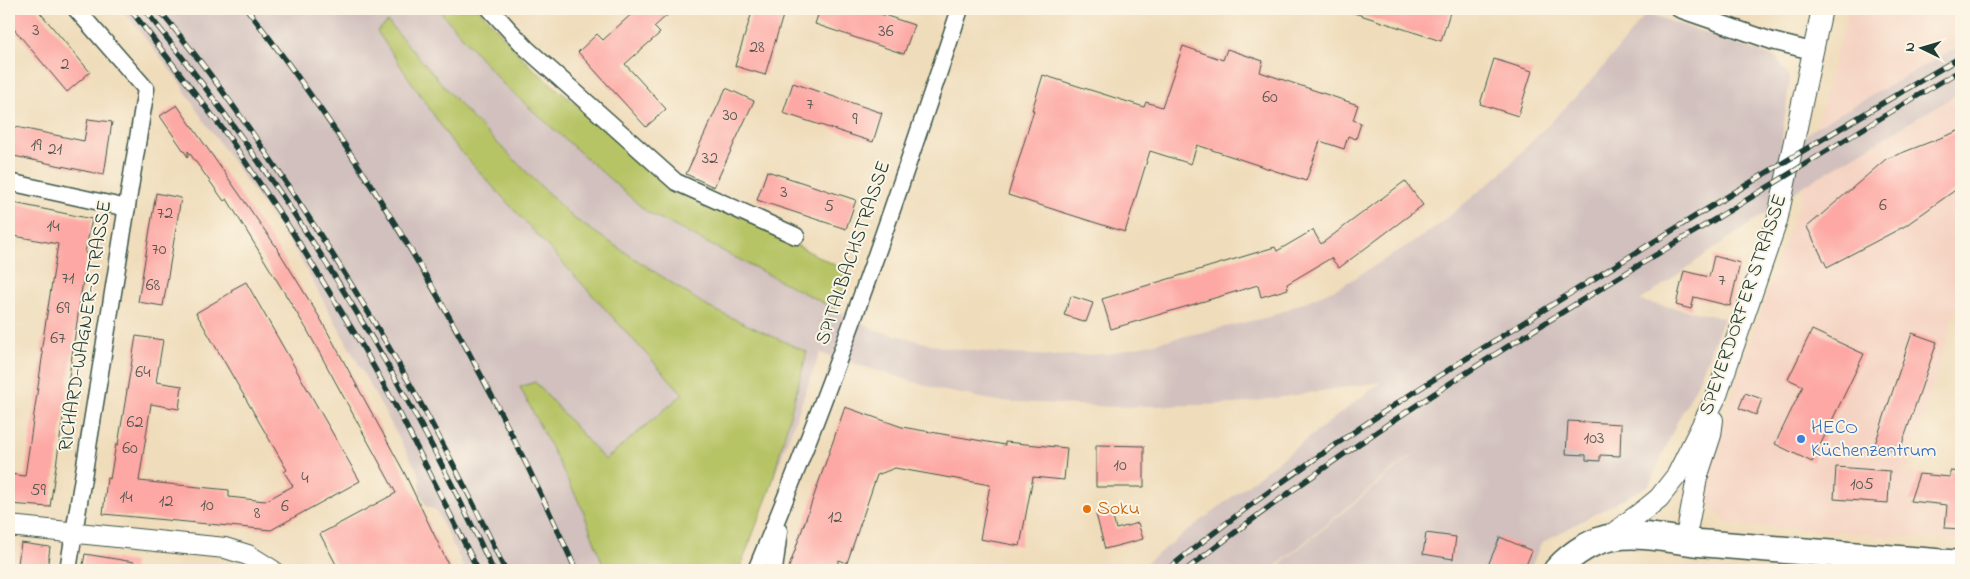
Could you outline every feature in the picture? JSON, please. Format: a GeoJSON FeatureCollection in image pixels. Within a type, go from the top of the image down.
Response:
{"type":"FeatureCollection","features":[{"type":"Feature","properties":{"kind":"main road"},"geometry":{"type":"LineString","coordinates":[[1558,570],[1582,548],[1594,541],[1607,538],[1648,536],[1685,542],[1961,564]]}},
{"type":"Feature","properties":{"kind":"street","name":"RICHARD-WAGNER-STRASSE"},"geometry":{"type":"LineString","coordinates":[[68,570],[146,88],[76,9]]}},
{"type":"Feature","properties":{"kind":"street"},"geometry":{"type":"LineString","coordinates":[[490,9],[526,48],[676,182],[796,236]]}},
{"type":"Feature","properties":{"kind":"street","name":"SPITALBACHSTRASSE"},"geometry":{"type":"LineString","coordinates":[[756,570],[782,509],[868,280],[959,9]]}},
{"type":"Feature","properties":{"kind":"street"},"geometry":{"type":"LineString","coordinates":[[1679,9],[1772,41],[1812,51]]}},
{"type":"Feature","properties":{"kind":"street","name":"SPEYERDORFER STRASSE"},"geometry":{"type":"LineString","coordinates":[[1607,538],[1659,498],[1678,475],[1717,395],[1778,221],[1822,9]]}},
{"type":"Feature","properties":{"kind":"street"},"geometry":{"type":"LineString","coordinates":[[9,182],[127,208]]}},
{"type":"Feature","properties":{"kind":"street"},"geometry":{"type":"LineString","coordinates":[[1685,542],[1697,478],[1711,435],[1717,395]]}},
{"type":"Feature","properties":{"kind":"street","name":"SPITALBACHSTRASSE"},"geometry":{"type":"LineString","coordinates":[[774,570],[782,509]]}},
{"type":"Feature","properties":{"kind":"street"},"geometry":{"type":"LineString","coordinates":[[9,526],[225,548],[248,555],[272,570]]}},
{"type":"Feature","properties":{"kind":"shaded area"},"geometry":{"type":"Polygon","coordinates":[[[122,9],[438,9],[504,85],[647,212],[876,330],[942,347],[994,353],[1053,356],[1106,354],[1269,317],[1340,287],[1432,230],[1499,175],[1595,77],[1647,13],[1777,58],[1790,78],[1780,153],[1816,127],[1961,45],[1961,92],[1805,185],[1640,301],[1724,318],[1696,387],[1677,422],[1649,485],[1541,543],[1530,570],[1273,570],[1419,452],[1396,467],[1271,570],[1137,570],[1381,382],[1236,404],[1115,407],[997,401],[940,390],[820,353],[740,570],[465,570],[436,510],[426,506],[420,492],[420,476],[297,253],[202,118],[179,81],[122,9]]]}},
{"type":"Feature","properties":{"kind":"shaded area"},"geometry":{"type":"Polygon","coordinates":[[[1849,9],[1961,9],[1961,45],[1816,127],[1849,9]]]}},
{"type":"Feature","properties":{"kind":"shaded area"},"geometry":{"type":"Polygon","coordinates":[[[1961,92],[1961,291],[1907,472],[1961,477],[1961,541],[1728,524],[1711,507],[1705,490],[1704,475],[1805,185],[1961,92]]]}},
{"type":"Feature","properties":{"kind":"green space"},"geometry":{"type":"Polygon","coordinates":[[[438,9],[479,9],[530,66],[668,181],[729,210],[850,273],[835,309],[647,212],[504,85],[438,9]]]}},
{"type":"Feature","properties":{"kind":"green space"},"geometry":{"type":"Polygon","coordinates":[[[388,22],[470,116],[572,217],[708,307],[807,352],[770,490],[739,570],[605,570],[582,508],[520,387],[535,382],[605,460],[683,394],[452,142],[377,31],[388,22]]]}},
{"type":"Feature","properties":{"kind":"building"},"geometry":{"type":"Polygon","coordinates":[[[9,9],[37,9],[90,72],[67,92],[9,23],[9,9]]]}},
{"type":"Feature","properties":{"kind":"building"},"geometry":{"type":"Polygon","coordinates":[[[637,9],[674,9],[654,27],[660,33],[625,64],[666,109],[646,127],[578,52],[597,34],[603,40],[637,9]]]}},
{"type":"Feature","properties":{"kind":"building"},"geometry":{"type":"Polygon","coordinates":[[[753,9],[785,9],[765,75],[735,66],[753,9]]]}},
{"type":"Feature","properties":{"kind":"building"},"geometry":{"type":"Polygon","coordinates":[[[820,9],[866,9],[914,25],[904,54],[815,24],[820,9]]]}},
{"type":"Feature","properties":{"kind":"building"},"geometry":{"type":"Polygon","coordinates":[[[1352,9],[1451,9],[1441,41],[1351,12],[1352,9]]]}},
{"type":"Feature","properties":{"kind":"building"},"geometry":{"type":"Polygon","coordinates":[[[1183,46],[1223,60],[1227,49],[1263,61],[1260,72],[1358,105],[1353,120],[1361,123],[1356,139],[1348,136],[1344,149],[1320,141],[1306,181],[1197,145],[1191,164],[1150,151],[1125,232],[1008,195],[1043,75],[1144,107],[1146,102],[1162,107],[1183,46]]]}},
{"type":"Feature","properties":{"kind":"building"},"geometry":{"type":"Polygon","coordinates":[[[1494,59],[1532,71],[1518,116],[1480,104],[1494,59]]]}},
{"type":"Feature","properties":{"kind":"building"},"geometry":{"type":"Polygon","coordinates":[[[793,83],[882,113],[873,142],[783,113],[793,83]]]}},
{"type":"Feature","properties":{"kind":"building"},"geometry":{"type":"Polygon","coordinates":[[[726,88],[754,101],[714,187],[686,174],[726,88]]]}},
{"type":"Feature","properties":{"kind":"building"},"geometry":{"type":"Polygon","coordinates":[[[177,105],[275,245],[320,318],[404,472],[451,570],[339,570],[320,534],[396,493],[306,328],[227,199],[224,201],[188,151],[188,157],[160,116],[177,105]]]}},
{"type":"Feature","properties":{"kind":"building"},"geometry":{"type":"Polygon","coordinates":[[[88,119],[112,122],[104,175],[9,155],[11,126],[84,141],[88,119]]]}},
{"type":"Feature","properties":{"kind":"building"},"geometry":{"type":"Polygon","coordinates":[[[1961,130],[1961,186],[1905,226],[1827,267],[1807,227],[1886,159],[1961,130]]]}},
{"type":"Feature","properties":{"kind":"building"},"geometry":{"type":"Polygon","coordinates":[[[767,171],[856,200],[846,229],[757,200],[767,171]]]}},
{"type":"Feature","properties":{"kind":"building"},"geometry":{"type":"Polygon","coordinates":[[[1405,181],[1423,205],[1339,268],[1331,258],[1287,284],[1288,289],[1261,297],[1258,285],[1111,329],[1102,299],[1275,247],[1277,251],[1313,230],[1321,244],[1405,181]]]}},
{"type":"Feature","properties":{"kind":"building"},"geometry":{"type":"Polygon","coordinates":[[[156,193],[181,198],[163,306],[138,302],[156,193]]]}},
{"type":"Feature","properties":{"kind":"building"},"geometry":{"type":"Polygon","coordinates":[[[9,202],[92,219],[85,253],[87,253],[50,507],[9,504],[9,474],[25,476],[43,352],[41,352],[58,244],[9,235],[9,202]]]}},
{"type":"Feature","properties":{"kind":"building"},"geometry":{"type":"Polygon","coordinates":[[[1714,256],[1740,263],[1730,306],[1694,297],[1691,309],[1676,305],[1684,271],[1709,277],[1714,256]]]}},
{"type":"Feature","properties":{"kind":"building"},"geometry":{"type":"Polygon","coordinates":[[[246,282],[360,481],[271,530],[103,514],[107,478],[110,479],[116,444],[118,445],[136,336],[163,340],[156,382],[182,386],[179,409],[151,404],[139,481],[229,490],[229,497],[265,501],[293,486],[284,472],[287,470],[196,313],[246,282]]]}},
{"type":"Feature","properties":{"kind":"building"},"geometry":{"type":"Polygon","coordinates":[[[1071,296],[1093,303],[1086,322],[1064,315],[1071,296]]]}},
{"type":"Feature","properties":{"kind":"building"},"geometry":{"type":"Polygon","coordinates":[[[1812,330],[1864,354],[1812,462],[1775,444],[1803,386],[1788,379],[1812,330]]]}},
{"type":"Feature","properties":{"kind":"building"},"geometry":{"type":"Polygon","coordinates":[[[1912,333],[1937,342],[1899,453],[1875,444],[1912,333]]]}},
{"type":"Feature","properties":{"kind":"building"},"geometry":{"type":"Polygon","coordinates":[[[1745,393],[1762,399],[1756,415],[1739,408],[1745,393]]]}},
{"type":"Feature","properties":{"kind":"building"},"geometry":{"type":"Polygon","coordinates":[[[845,407],[902,427],[1005,445],[1005,442],[1067,448],[1064,480],[1033,477],[1020,546],[980,539],[990,485],[895,468],[877,475],[847,563],[839,560],[836,570],[788,570],[845,407]]]}},
{"type":"Feature","properties":{"kind":"building"},"geometry":{"type":"Polygon","coordinates":[[[1568,421],[1621,424],[1620,456],[1600,455],[1600,461],[1586,460],[1586,455],[1566,454],[1568,421]]]}},
{"type":"Feature","properties":{"kind":"building"},"geometry":{"type":"Polygon","coordinates":[[[1096,445],[1144,446],[1144,487],[1096,487],[1096,445]]]}},
{"type":"Feature","properties":{"kind":"building"},"geometry":{"type":"Polygon","coordinates":[[[1836,467],[1890,471],[1888,503],[1834,499],[1836,467]]]}},
{"type":"Feature","properties":{"kind":"building"},"geometry":{"type":"Polygon","coordinates":[[[1950,471],[1961,472],[1961,529],[1945,528],[1947,505],[1910,501],[1919,474],[1950,477],[1950,471]]]}},
{"type":"Feature","properties":{"kind":"building"},"geometry":{"type":"Polygon","coordinates":[[[1111,510],[1116,529],[1138,523],[1143,539],[1105,549],[1096,514],[1111,510]]]}},
{"type":"Feature","properties":{"kind":"building"},"geometry":{"type":"Polygon","coordinates":[[[1426,533],[1456,537],[1453,559],[1423,554],[1426,533]]]}},
{"type":"Feature","properties":{"kind":"building"},"geometry":{"type":"Polygon","coordinates":[[[1500,537],[1532,551],[1524,570],[1486,570],[1500,537]]]}},
{"type":"Feature","properties":{"kind":"building"},"geometry":{"type":"Polygon","coordinates":[[[21,543],[50,547],[47,570],[17,570],[21,543]]]}},
{"type":"Feature","properties":{"kind":"building"},"geometry":{"type":"Polygon","coordinates":[[[85,554],[134,562],[133,570],[82,570],[85,554]]]}},
{"type":"Feature","properties":{"kind":"railway"},"geometry":{"type":"LineString","coordinates":[[130,9],[228,136],[293,233],[360,342],[400,414],[478,570]]}},
{"type":"Feature","properties":{"kind":"railway"},"geometry":{"type":"LineString","coordinates":[[144,9],[244,141],[336,279],[379,350],[419,422],[493,570]]}},
{"type":"Feature","properties":{"kind":"railway"},"geometry":{"type":"LineString","coordinates":[[158,9],[195,55],[248,127],[355,290],[434,428],[505,570]]}},
{"type":"Feature","properties":{"kind":"railway"},"geometry":{"type":"LineString","coordinates":[[247,9],[296,74],[387,210],[468,351],[506,423],[576,570]]}},
{"type":"Feature","properties":{"kind":"railway"},"geometry":{"type":"LineString","coordinates":[[1167,570],[1264,495],[1415,391],[1717,203],[1961,57]]}},
{"type":"Feature","properties":{"kind":"railway"},"geometry":{"type":"LineString","coordinates":[[1186,570],[1307,480],[1431,396],[1623,275],[1961,70]]}},
{"type":"Feature","properties":{"kind":"place","name":"HECO Küchenzentrum"},"geometry":{"type":"Point","coordinates":[1801,439]}},
{"type":"Feature","properties":{"kind":"place","name":"Soku"},"geometry":{"type":"Point","coordinates":[1087,509]}}]}
